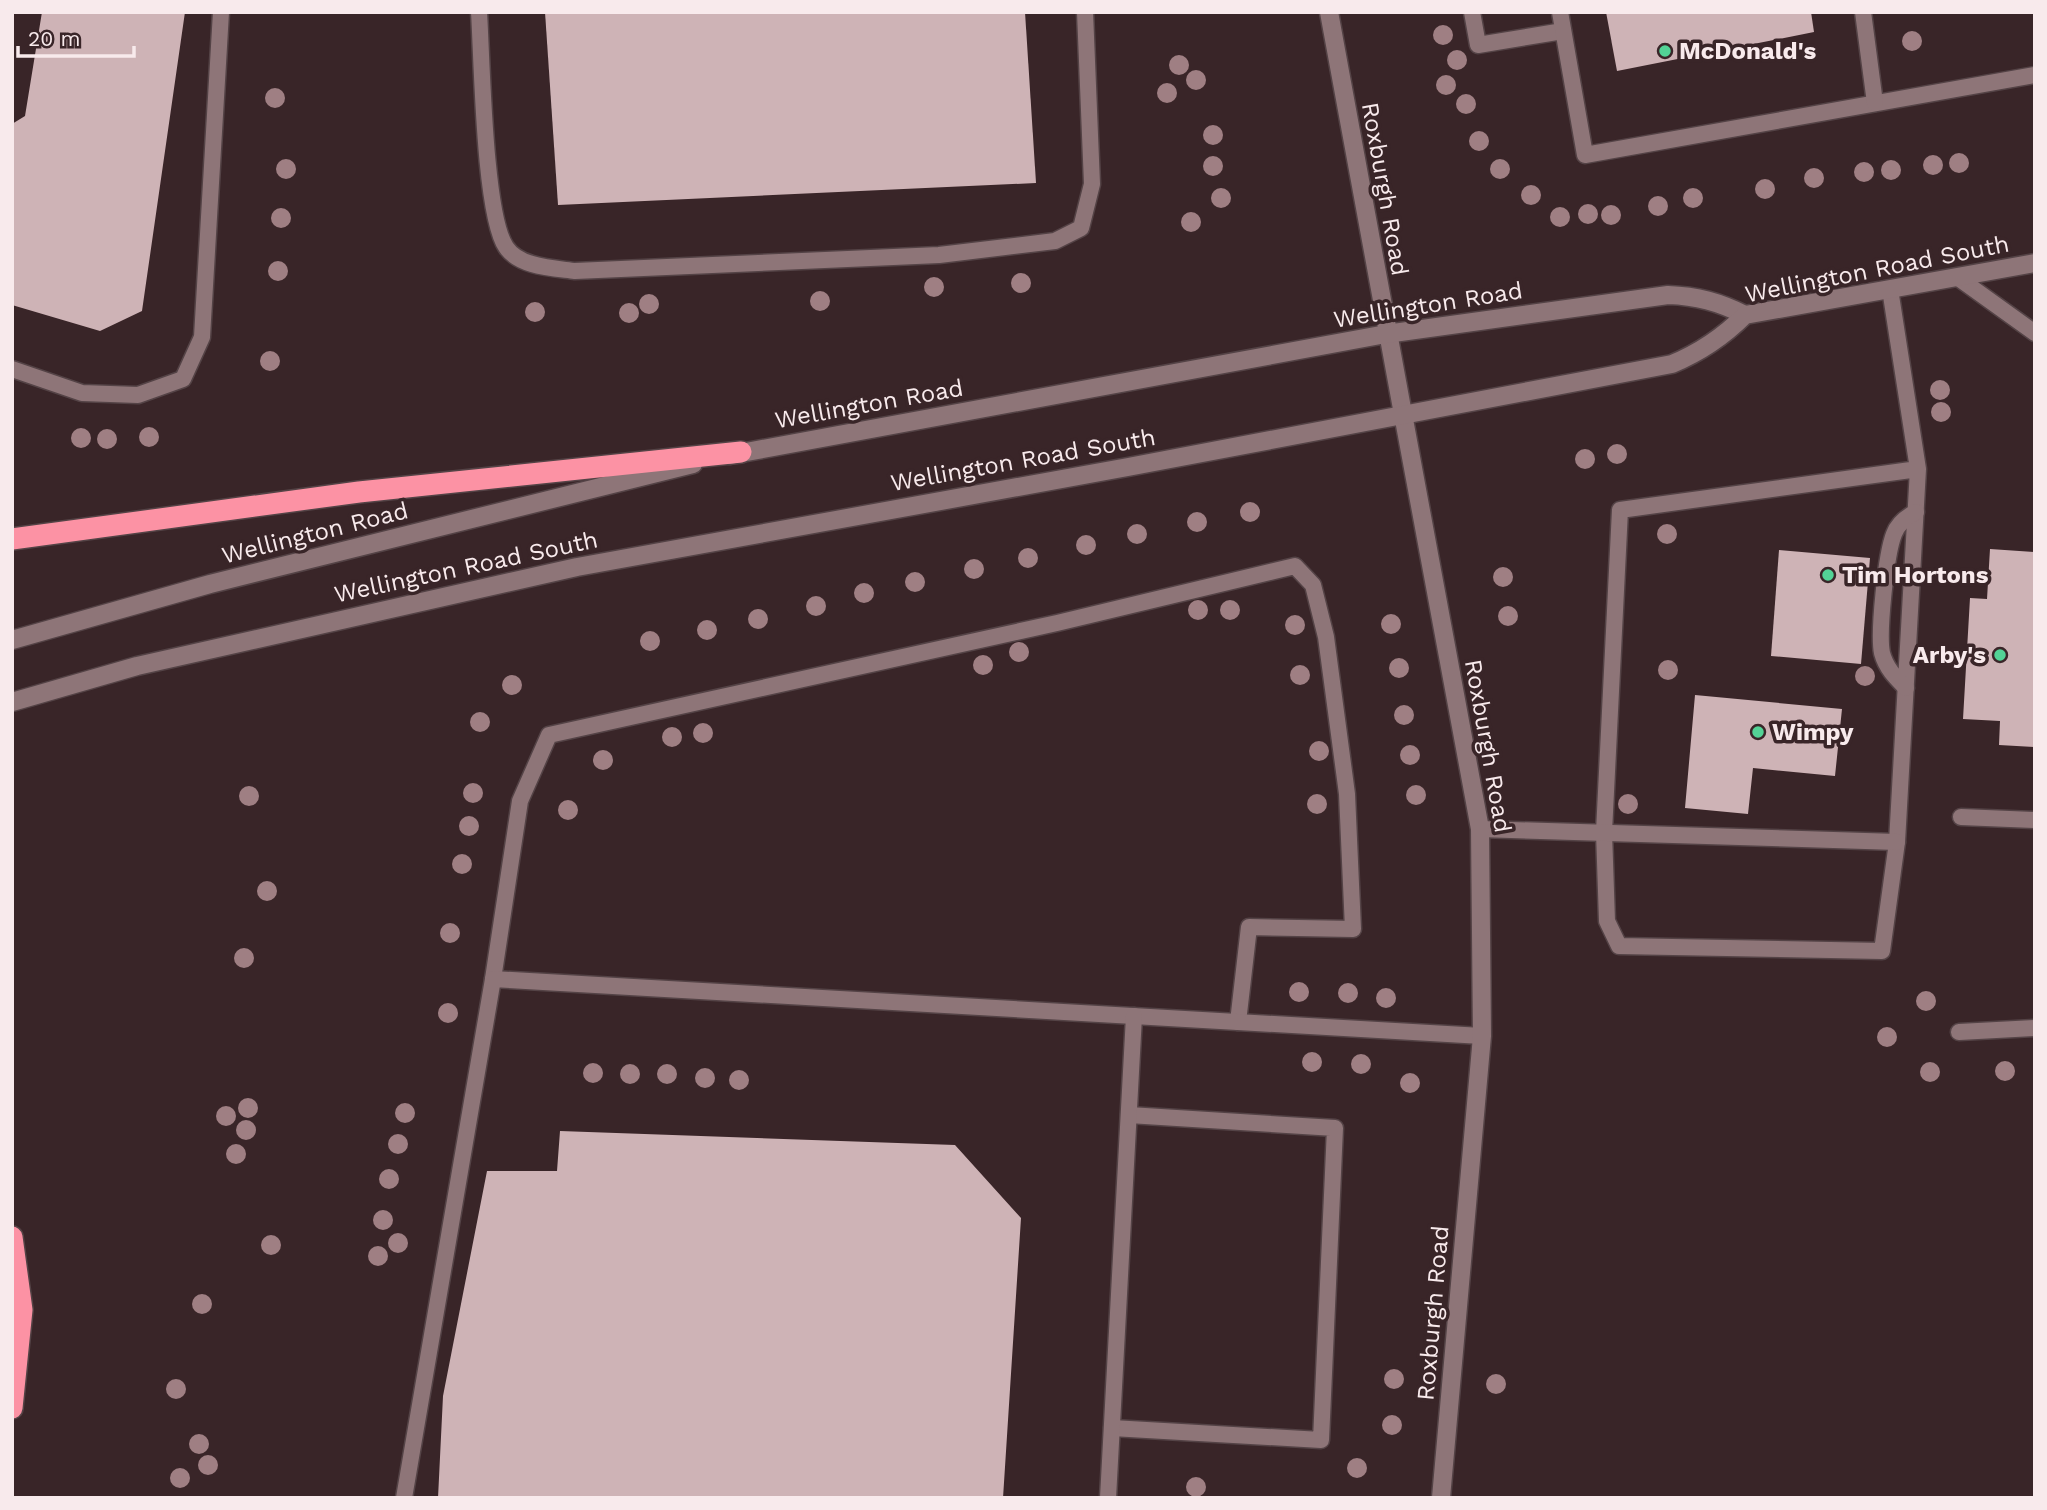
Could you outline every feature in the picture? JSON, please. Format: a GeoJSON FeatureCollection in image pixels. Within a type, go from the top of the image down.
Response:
{"type":"FeatureCollection","features":[{"type":"Feature","properties":{"kind":"highway"},"geometry":{"type":"LineString","coordinates":[[12,539],[359,492],[741,452]]}},
{"type":"Feature","properties":{"kind":"highway"},"geometry":{"type":"LineString","coordinates":[[12,1237],[22,1310],[12,1408]]}},
{"type":"Feature","properties":{"kind":"main road","name":"Roxburgh Road"},"geometry":{"type":"LineString","coordinates":[[1329,12],[1386,334],[1480,829],[1482,1036],[1441,1498]]}},
{"type":"Feature","properties":{"kind":"main road","name":"Wellington Road South"},"geometry":{"type":"LineString","coordinates":[[12,702],[137,666],[577,567],[1672,364],[1698,354],[1724,336],[1745,315],[2035,263]]}},
{"type":"Feature","properties":{"kind":"main road","name":"Wellington Road"},"geometry":{"type":"LineString","coordinates":[[12,640],[210,584],[741,452],[1386,334],[1668,295],[1693,296],[1721,303],[1745,315]]}},
{"type":"Feature","properties":{"kind":"lane"},"geometry":{"type":"LineString","coordinates":[[12,369],[82,393],[138,395],[183,380],[202,337],[221,12]]}},
{"type":"Feature","properties":{"kind":"lane"},"geometry":{"type":"LineString","coordinates":[[479,12],[493,215],[506,248],[533,265],[575,271],[939,256],[1055,241],[1081,228],[1092,184],[1085,12]]}},
{"type":"Feature","properties":{"kind":"lane"},"geometry":{"type":"LineString","coordinates":[[1472,12],[1478,45],[1563,31]]}},
{"type":"Feature","properties":{"kind":"lane"},"geometry":{"type":"LineString","coordinates":[[1560,12],[1585,155],[2035,75]]}},
{"type":"Feature","properties":{"kind":"lane"},"geometry":{"type":"LineString","coordinates":[[1863,12],[1875,103]]}},
{"type":"Feature","properties":{"kind":"lane"},"geometry":{"type":"LineString","coordinates":[[1957,277],[2035,333]]}},
{"type":"Feature","properties":{"kind":"lane"},"geometry":{"type":"LineString","coordinates":[[1890,289],[1918,469],[1897,842],[1882,951],[1619,946],[1607,921],[1604,832],[1620,510],[1918,469]]}},
{"type":"Feature","properties":{"kind":"lane"},"geometry":{"type":"LineString","coordinates":[[1906,688],[1889,671],[1882,651],[1882,629],[1889,549],[1894,532],[1904,518],[1916,512]]}},
{"type":"Feature","properties":{"kind":"lane"},"geometry":{"type":"LineString","coordinates":[[404,1498],[494,979],[520,801],[549,735],[1057,623],[1294,566],[1313,585],[1326,637],[1347,794],[1353,929],[1248,927],[1238,1022]]}},
{"type":"Feature","properties":{"kind":"lane"},"geometry":{"type":"LineString","coordinates":[[1961,817],[2035,820]]}},
{"type":"Feature","properties":{"kind":"lane"},"geometry":{"type":"LineString","coordinates":[[1480,829],[1897,842]]}},
{"type":"Feature","properties":{"kind":"lane"},"geometry":{"type":"LineString","coordinates":[[494,979],[1482,1036]]}},
{"type":"Feature","properties":{"kind":"lane"},"geometry":{"type":"LineString","coordinates":[[1108,1498],[1134,1016]]}},
{"type":"Feature","properties":{"kind":"lane"},"geometry":{"type":"LineString","coordinates":[[1958,1032],[2035,1028]]}},
{"type":"Feature","properties":{"kind":"lane"},"geometry":{"type":"LineString","coordinates":[[1112,1428],[1321,1440],[1335,1128],[1129,1115]]}},
{"type":"Feature","properties":{"kind":"building"},"geometry":{"type":"Polygon","coordinates":[[[42,12],[185,12],[142,311],[100,331],[12,305],[12,124],[25,116],[42,12]]]}},
{"type":"Feature","properties":{"kind":"building"},"geometry":{"type":"Polygon","coordinates":[[[545,12],[1025,12],[1036,183],[558,205],[545,12]]]}},
{"type":"Feature","properties":{"kind":"building","name":"McDonald's"},"geometry":{"type":"Polygon","coordinates":[[[1606,12],[1811,12],[1814,32],[1617,71],[1606,12]]]}},
{"type":"Feature","properties":{"kind":"building"},"geometry":{"type":"Polygon","coordinates":[[[1990,549],[2035,552],[2035,747],[1999,745],[2000,721],[1963,719],[1970,598],[1987,599],[1990,549]]]}},
{"type":"Feature","properties":{"kind":"building"},"geometry":{"type":"Polygon","coordinates":[[[1779,550],[1870,558],[1861,664],[1771,656],[1779,550]]]}},
{"type":"Feature","properties":{"kind":"building"},"geometry":{"type":"Polygon","coordinates":[[[1695,695],[1842,709],[1835,776],[1753,768],[1748,814],[1685,808],[1695,695]]]}},
{"type":"Feature","properties":{"kind":"building"},"geometry":{"type":"Polygon","coordinates":[[[560,1131],[955,1145],[1021,1218],[1003,1498],[438,1498],[443,1396],[487,1171],[557,1171],[560,1131]]]}},
{"type":"Feature","properties":{"kind":"place","name":"McDonald's"},"geometry":{"type":"Point","coordinates":[1665,51]}},
{"type":"Feature","properties":{"kind":"place","name":"Tim Hortons"},"geometry":{"type":"Point","coordinates":[1828,575]}},
{"type":"Feature","properties":{"kind":"place","name":"Arby's"},"geometry":{"type":"Point","coordinates":[2000,655]}},
{"type":"Feature","properties":{"kind":"place","name":"Wimpy"},"geometry":{"type":"Point","coordinates":[1758,732]}}]}
